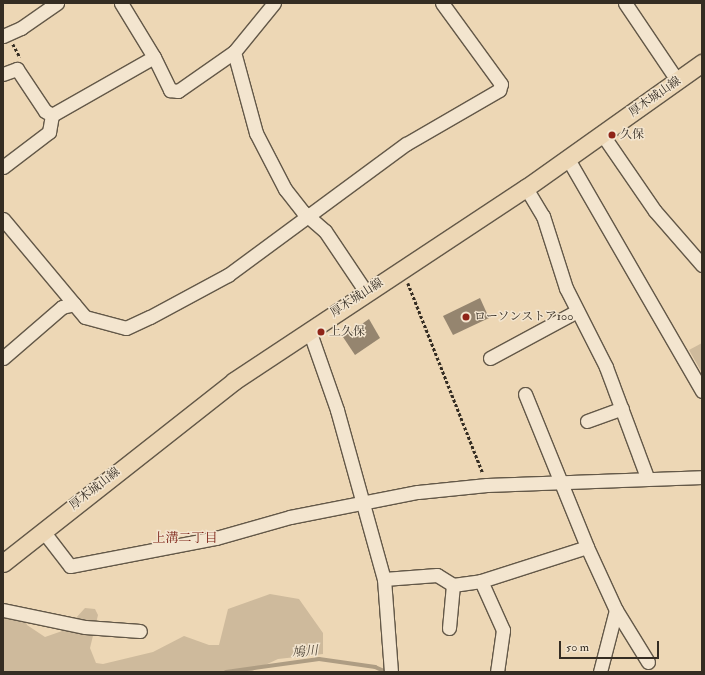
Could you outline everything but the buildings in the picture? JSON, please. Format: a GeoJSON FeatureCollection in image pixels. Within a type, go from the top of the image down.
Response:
{"type":"FeatureCollection","features":[{"type":"Feature","properties":{"kind":"main road","name":"厚木城山線"},"geometry":{"type":"LineString","coordinates":[[3,563],[212,397],[366,292],[526,188],[677,80],[700,68]]}},
{"type":"Feature","properties":{"kind":"street"},"geometry":{"type":"LineString","coordinates":[[6,35],[57,3]]}},
{"type":"Feature","properties":{"kind":"street"},"geometry":{"type":"LineString","coordinates":[[121,3],[154,57],[170,90],[178,91],[234,52],[274,3]]}},
{"type":"Feature","properties":{"kind":"street"},"geometry":{"type":"LineString","coordinates":[[3,219],[85,317],[126,328],[228,275],[406,144],[499,90],[501,84],[442,3]]}},
{"type":"Feature","properties":{"kind":"street"},"geometry":{"type":"LineString","coordinates":[[625,3],[677,80]]}},
{"type":"Feature","properties":{"kind":"street"},"geometry":{"type":"LineString","coordinates":[[234,52],[256,133],[285,189],[308,217],[326,232],[366,292]]}},
{"type":"Feature","properties":{"kind":"street"},"geometry":{"type":"LineString","coordinates":[[52,115],[154,57]]}},
{"type":"Feature","properties":{"kind":"street"},"geometry":{"type":"LineString","coordinates":[[3,74],[17,69],[45,111],[52,115]]}},
{"type":"Feature","properties":{"kind":"street"},"geometry":{"type":"LineString","coordinates":[[3,167],[49,132],[52,115]]}},
{"type":"Feature","properties":{"kind":"street"},"geometry":{"type":"LineString","coordinates":[[602,134],[655,211],[702,266]]}},
{"type":"Feature","properties":{"kind":"street"},"geometry":{"type":"LineString","coordinates":[[568,159],[702,391]]}},
{"type":"Feature","properties":{"kind":"street"},"geometry":{"type":"LineString","coordinates":[[526,188],[543,216],[566,288],[606,367],[647,477]]}},
{"type":"Feature","properties":{"kind":"street"},"geometry":{"type":"LineString","coordinates":[[3,358],[62,307],[74,304]]}},
{"type":"Feature","properties":{"kind":"street"},"geometry":{"type":"LineString","coordinates":[[490,358],[577,312]]}},
{"type":"Feature","properties":{"kind":"street"},"geometry":{"type":"LineString","coordinates":[[309,330],[364,501],[384,579],[392,658],[390,672]]}},
{"type":"Feature","properties":{"kind":"street"},"geometry":{"type":"LineString","coordinates":[[526,394],[563,482],[587,547],[616,610],[648,662]]}},
{"type":"Feature","properties":{"kind":"street"},"geometry":{"type":"LineString","coordinates":[[587,421],[622,408]]}},
{"type":"Feature","properties":{"kind":"street"},"geometry":{"type":"LineString","coordinates":[[44,530],[70,566],[216,538],[364,501],[488,485],[647,477],[702,477]]}},
{"type":"Feature","properties":{"kind":"street"},"geometry":{"type":"LineString","coordinates":[[384,579],[437,575],[453,585],[481,581],[587,547]]}},
{"type":"Feature","properties":{"kind":"street"},"geometry":{"type":"LineString","coordinates":[[481,581],[503,630],[497,672]]}},
{"type":"Feature","properties":{"kind":"street"},"geometry":{"type":"LineString","coordinates":[[449,628],[453,585]]}},
{"type":"Feature","properties":{"kind":"street"},"geometry":{"type":"LineString","coordinates":[[3,610],[85,628],[140,631]]}},
{"type":"Feature","properties":{"kind":"street"},"geometry":{"type":"LineString","coordinates":[[600,672],[616,610]]}},
{"type":"Feature","properties":{"kind":"path"},"geometry":{"type":"LineString","coordinates":[[6,35],[21,60],[17,69]]}},
{"type":"Feature","properties":{"kind":"path"},"geometry":{"type":"LineString","coordinates":[[402,269],[426,324],[449,390],[488,485]]}},
{"type":"Feature","properties":{"kind":"shaded area"},"geometry":{"type":"Polygon","coordinates":[[[702,343],[702,373],[689,350],[702,343]]]}},
{"type":"Feature","properties":{"kind":"shaded area"},"geometry":{"type":"Polygon","coordinates":[[[270,594],[299,599],[323,633],[323,654],[278,659],[250,672],[3,672],[3,615],[25,618],[27,625],[45,637],[65,630],[85,608],[95,609],[98,615],[90,648],[96,663],[103,664],[153,652],[184,636],[209,645],[219,645],[228,609],[270,594]]]}},
{"type":"Feature","properties":{"kind":"waterway","name":"鳩川"},"geometry":{"type":"LineString","coordinates":[[226,672],[319,659],[375,667],[386,672]]}},
{"type":"Feature","properties":{"kind":"place","name":"久保"},"geometry":{"type":"Point","coordinates":[612,135]}},
{"type":"Feature","properties":{"kind":"place","name":"ローソンストア100"},"geometry":{"type":"Point","coordinates":[466,317]}},
{"type":"Feature","properties":{"kind":"place","name":"上久保"},"geometry":{"type":"Point","coordinates":[321,332]}},
{"type":"Feature","properties":{"kind":"district","name":"上溝二丁目"},"geometry":{"type":"Point","coordinates":[185,538]}}]}
